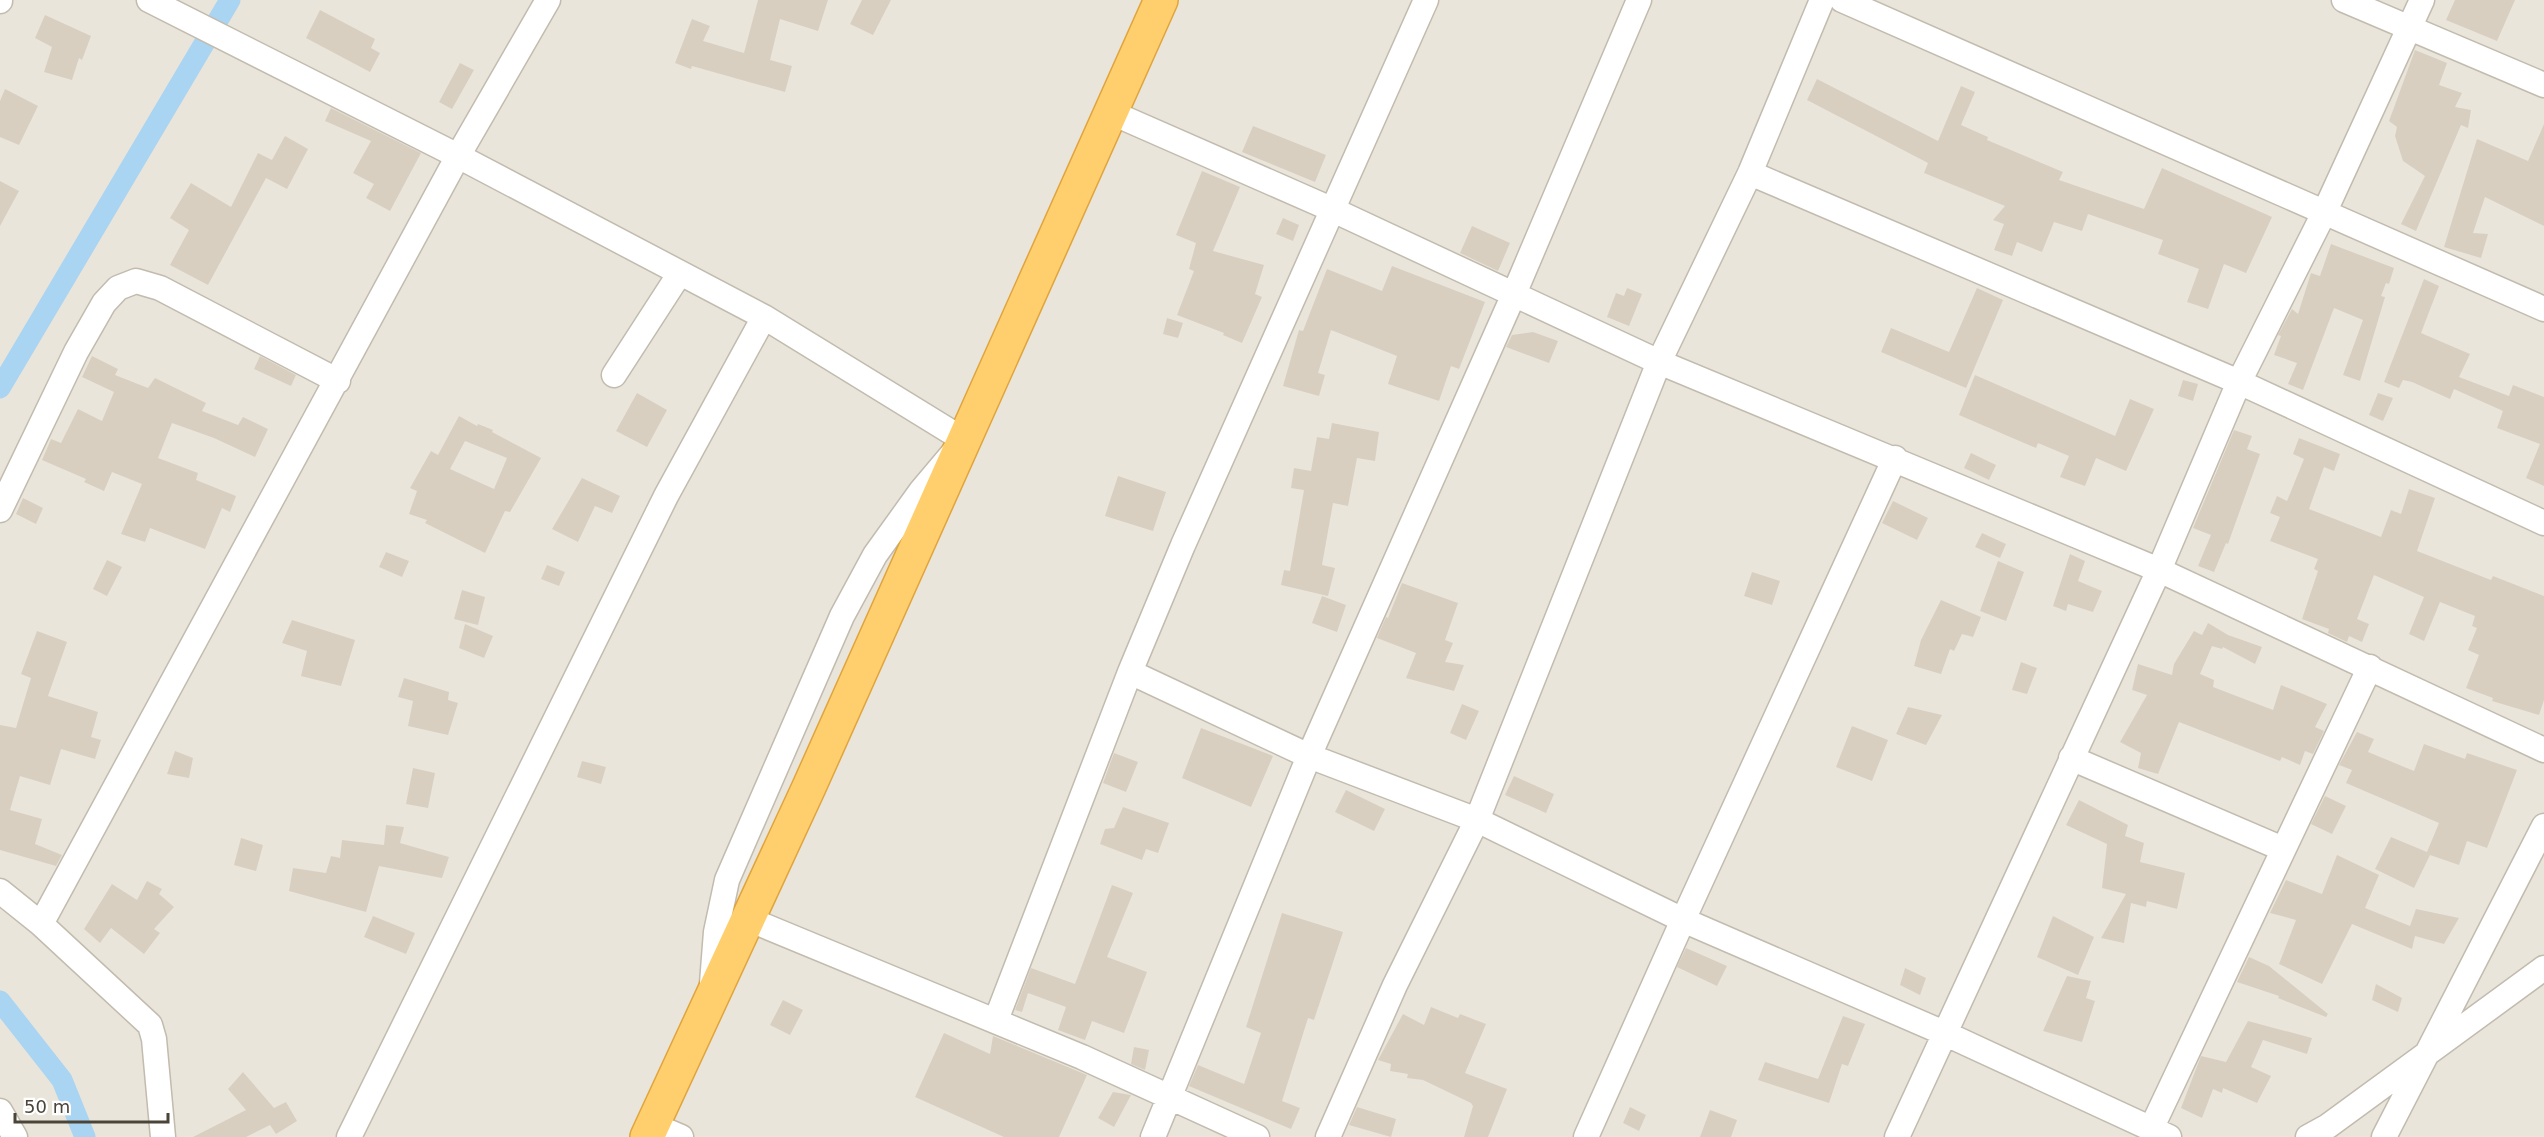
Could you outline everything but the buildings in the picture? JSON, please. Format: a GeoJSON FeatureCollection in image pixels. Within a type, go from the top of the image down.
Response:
{"type":"FeatureCollection","features":[{"type":"Feature","properties":{"kind":"highway"},"geometry":{"type":"LineString","coordinates":[[660,1133],[710,1002],[1161,0]]}},
{"type":"Feature","properties":{"kind":"street"},"geometry":{"type":"LineString","coordinates":[[149,0],[176,6],[764,317],[964,440],[921,491],[875,555],[842,616],[727,880],[716,932],[710,1002]]}},
{"type":"Feature","properties":{"kind":"street"},"geometry":{"type":"LineString","coordinates":[[41,924],[459,156],[548,0]]}},
{"type":"Feature","properties":{"kind":"street"},"geometry":{"type":"LineString","coordinates":[[996,1020],[1130,672],[1183,545],[1426,0]]}},
{"type":"Feature","properties":{"kind":"street"},"geometry":{"type":"LineString","coordinates":[[1153,1137],[1309,756],[1514,294],[1639,0]]}},
{"type":"Feature","properties":{"kind":"street"},"geometry":{"type":"LineString","coordinates":[[1328,1137],[1395,985],[1477,820],[1659,362],[1750,173],[1822,0]]}},
{"type":"Feature","properties":{"kind":"street"},"geometry":{"type":"LineString","coordinates":[[1842,0],[2544,309]]}},
{"type":"Feature","properties":{"kind":"street"},"geometry":{"type":"LineString","coordinates":[[2344,0],[2544,85]]}},
{"type":"Feature","properties":{"kind":"street"},"geometry":{"type":"LineString","coordinates":[[1897,1137],[2159,570],[2240,382],[2325,211],[2422,0]]}},
{"type":"Feature","properties":{"kind":"street"},"geometry":{"type":"LineString","coordinates":[[1110,112],[1331,209],[1659,362],[2159,570],[2544,750]]}},
{"type":"Feature","properties":{"kind":"street"},"geometry":{"type":"LineString","coordinates":[[1750,173],[2240,382],[2544,523]]}},
{"type":"Feature","properties":{"kind":"street"},"geometry":{"type":"LineString","coordinates":[[614,375],[680,273]]}},
{"type":"Feature","properties":{"kind":"street"},"geometry":{"type":"LineString","coordinates":[[0,510],[76,352],[104,303],[117,288],[136,281],[160,288],[338,381]]}},
{"type":"Feature","properties":{"kind":"street"},"geometry":{"type":"LineString","coordinates":[[349,1137],[666,496],[764,317]]}},
{"type":"Feature","properties":{"kind":"street"},"geometry":{"type":"LineString","coordinates":[[1586,1137],[1895,459]]}},
{"type":"Feature","properties":{"kind":"street"},"geometry":{"type":"LineString","coordinates":[[1130,672],[1309,756],[1477,820],[1683,920],[1944,1034],[2160,1132],[2283,849],[2370,667]]}},
{"type":"Feature","properties":{"kind":"street"},"geometry":{"type":"LineString","coordinates":[[2071,758],[2283,849]]}},
{"type":"Feature","properties":{"kind":"street"},"geometry":{"type":"LineString","coordinates":[[2384,1137],[2544,826]]}},
{"type":"Feature","properties":{"kind":"street"},"geometry":{"type":"LineString","coordinates":[[0,891],[41,924],[150,1025],[154,1039],[163,1137]]}},
{"type":"Feature","properties":{"kind":"street"},"geometry":{"type":"LineString","coordinates":[[748,919],[996,1020],[1170,1096],[1257,1137]]}},
{"type":"Feature","properties":{"kind":"street"},"geometry":{"type":"LineString","coordinates":[[2308,1137],[2328,1126],[2544,968]]}},
{"type":"Feature","properties":{"kind":"street"},"geometry":{"type":"LineString","coordinates":[[0,1111],[15,1137]]}},
{"type":"Feature","properties":{"kind":"shaded area"},"geometry":{"type":"Polygon","coordinates":[[[0,0],[2544,0],[2544,1137],[0,1137],[0,0]]]}},
{"type":"Feature","properties":{"kind":"waterway"},"geometry":{"type":"LineString","coordinates":[[0,388],[230,0]]}},
{"type":"Feature","properties":{"kind":"waterway"},"geometry":{"type":"LineString","coordinates":[[0,1001],[62,1080],[85,1137]]}}]}
